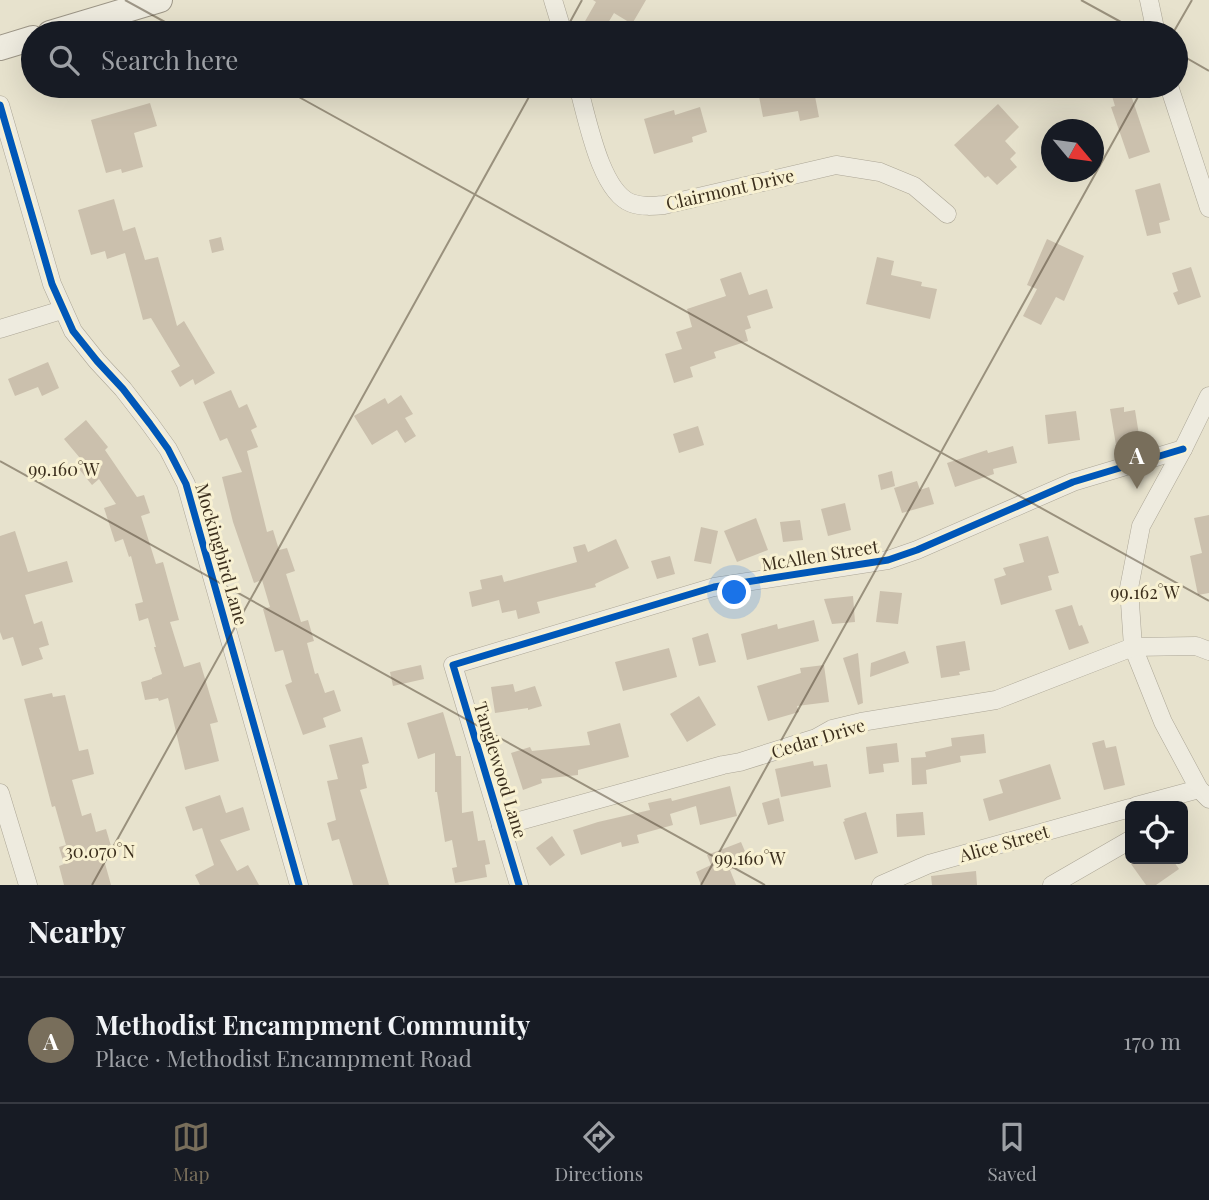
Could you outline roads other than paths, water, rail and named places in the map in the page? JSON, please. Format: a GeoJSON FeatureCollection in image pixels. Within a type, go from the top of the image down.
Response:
{"type":"FeatureCollection","features":[{"type":"Feature","properties":{"kind":"street"},"geometry":{"type":"LineString","coordinates":[[90,21],[160,0]]}},
{"type":"Feature","properties":{"kind":"street"},"geometry":{"type":"LineString","coordinates":[[553,0],[559,21]]}},
{"type":"Feature","properties":{"kind":"street"},"geometry":{"type":"LineString","coordinates":[[1149,0],[1153,21]]}},
{"type":"Feature","properties":{"kind":"street"},"geometry":{"type":"LineString","coordinates":[[0,48],[21,42]]}},
{"type":"Feature","properties":{"kind":"street","name":"Clairmont Drive"},"geometry":{"type":"LineString","coordinates":[[582,98],[604,173],[614,191],[630,203],[664,205],[836,164],[880,172],[914,186],[947,214]]}},
{"type":"Feature","properties":{"kind":"street"},"geometry":{"type":"LineString","coordinates":[[1173,98],[1209,208]]}},
{"type":"Feature","properties":{"kind":"street","name":"Mockingbird Lane"},"geometry":{"type":"LineString","coordinates":[[0,105],[52,285],[62,310],[73,331],[123,389],[169,449],[186,484],[299,885]]}},
{"type":"Feature","properties":{"kind":"street"},"geometry":{"type":"LineString","coordinates":[[0,329],[62,310]]}},
{"type":"Feature","properties":{"kind":"street"},"geometry":{"type":"LineString","coordinates":[[1204,794],[1163,722],[1133,647],[1129,588],[1141,526],[1209,396]]}},
{"type":"Feature","properties":{"kind":"street","name":"McAllen Street"},"geometry":{"type":"LineString","coordinates":[[453,665],[714,587],[888,560],[1073,482],[1183,449]]}},
{"type":"Feature","properties":{"kind":"street"},"geometry":{"type":"LineString","coordinates":[[1133,647],[1196,646],[1209,651]]}},
{"type":"Feature","properties":{"kind":"street","name":"Cedar Drive"},"geometry":{"type":"LineString","coordinates":[[501,826],[740,762],[816,738],[832,729],[996,700],[1133,647]]}},
{"type":"Feature","properties":{"kind":"street","name":"Tanglewood Lane"},"geometry":{"type":"LineString","coordinates":[[453,665],[519,885]]}},
{"type":"Feature","properties":{"kind":"street"},"geometry":{"type":"LineString","coordinates":[[0,793],[28,885]]}},
{"type":"Feature","properties":{"kind":"street"},"geometry":{"type":"LineString","coordinates":[[1164,801],[1204,794]]}},
{"type":"Feature","properties":{"kind":"street"},"geometry":{"type":"LineString","coordinates":[[1188,801],[1204,794]]}},
{"type":"Feature","properties":{"kind":"street","name":"Alice Street"},"geometry":{"type":"LineString","coordinates":[[881,885],[929,864],[1125,809]]}},
{"type":"Feature","properties":{"kind":"street"},"geometry":{"type":"LineString","coordinates":[[1052,885],[1125,843]]}},
{"type":"Feature","properties":{"kind":"place","name":"Methodist Encampment Community"},"geometry":{"type":"Point","coordinates":[1137,489]}}]}
